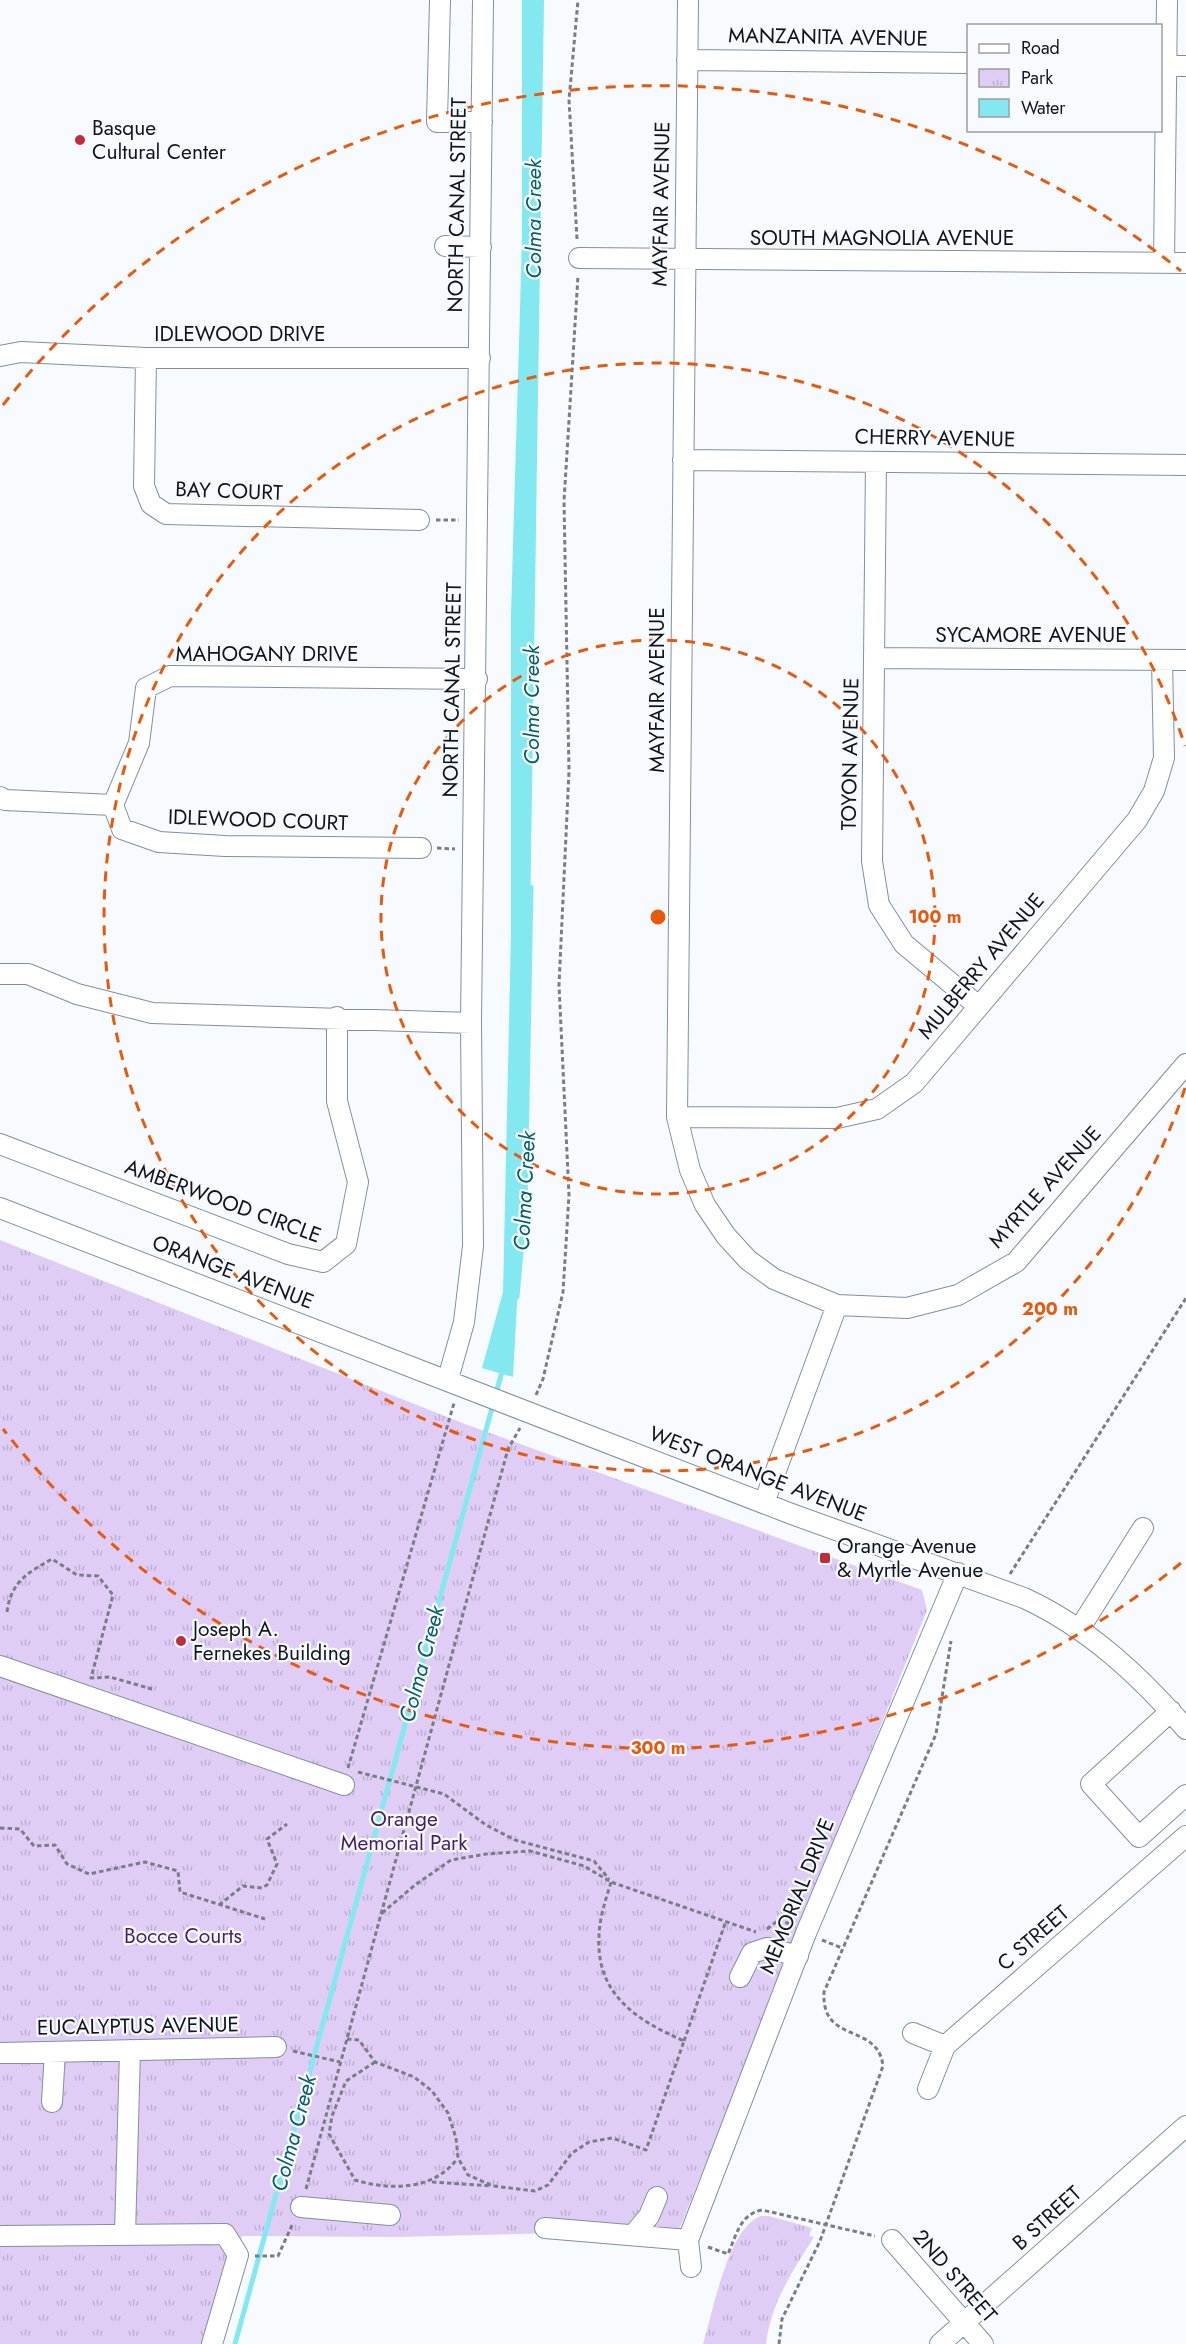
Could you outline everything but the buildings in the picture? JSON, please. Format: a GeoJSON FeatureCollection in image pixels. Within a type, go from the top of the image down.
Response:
{"type":"FeatureCollection","features":[{"type":"Feature","properties":{"kind":"street"},"geometry":{"type":"LineString","coordinates":[[440,0],[437,122],[482,122]]}},
{"type":"Feature","properties":{"kind":"street","name":"NORTH CANAL STREET"},"geometry":{"type":"LineString","coordinates":[[460,1384],[464,1322],[473,1246],[471,1023],[477,679],[483,0]]}},
{"type":"Feature","properties":{"kind":"street","name":"MAYFAIR AVENUE"},"geometry":{"type":"LineString","coordinates":[[688,0],[677,1117],[690,1170],[705,1205],[726,1236],[748,1260],[774,1279],[837,1305]]}},
{"type":"Feature","properties":{"kind":"street"},"geometry":{"type":"LineString","coordinates":[[1164,263],[1163,66],[1167,0]]}},
{"type":"Feature","properties":{"kind":"street","name":"MANZANITA AVENUE"},"geometry":{"type":"LineString","coordinates":[[687,60],[967,63]]}},
{"type":"Feature","properties":{"kind":"street"},"geometry":{"type":"LineString","coordinates":[[1163,66],[1186,66]]}},
{"type":"Feature","properties":{"kind":"street"},"geometry":{"type":"LineString","coordinates":[[445,246],[481,247]]}},
{"type":"Feature","properties":{"kind":"street","name":"SOUTH MAGNOLIA AVENUE"},"geometry":{"type":"LineString","coordinates":[[579,258],[685,261],[1186,263]]}},
{"type":"Feature","properties":{"kind":"street","name":"IDLEWOOD DRIVE"},"geometry":{"type":"LineString","coordinates":[[0,356],[21,352],[146,358],[480,358]]}},
{"type":"Feature","properties":{"kind":"street","name":"BAY COURT"},"geometry":{"type":"LineString","coordinates":[[146,358],[144,486],[152,504],[166,514],[419,520]]}},
{"type":"Feature","properties":{"kind":"street","name":"CHERRY AVENUE"},"geometry":{"type":"LineString","coordinates":[[683,460],[1186,465]]}},
{"type":"Feature","properties":{"kind":"street","name":"TOYON AVENUE"},"geometry":{"type":"LineString","coordinates":[[876,462],[876,658],[872,861],[879,904],[904,944],[977,1005]]}},
{"type":"Feature","properties":{"kind":"street","name":"SYCAMORE AVENUE"},"geometry":{"type":"LineString","coordinates":[[876,658],[1186,660]]}},
{"type":"Feature","properties":{"kind":"street","name":"MULBERRY AVENUE"},"geometry":{"type":"LineString","coordinates":[[677,1117],[837,1118],[877,1109],[914,1083],[977,1005],[1137,820],[1154,791],[1164,758],[1162,660]]}},
{"type":"Feature","properties":{"kind":"street","name":"MAHOGANY DRIVE"},"geometry":{"type":"LineString","coordinates":[[113,806],[139,743],[146,688],[170,676],[477,679]]}},
{"type":"Feature","properties":{"kind":"street"},"geometry":{"type":"LineString","coordinates":[[0,796],[5,800],[113,806]]}},
{"type":"Feature","properties":{"kind":"street","name":"IDLEWOOD COURT"},"geometry":{"type":"LineString","coordinates":[[113,806],[122,829],[159,842],[225,846],[421,848]]}},
{"type":"Feature","properties":{"kind":"street"},"geometry":{"type":"LineString","coordinates":[[0,974],[28,974],[77,994],[152,1012],[471,1023]]}},
{"type":"Feature","properties":{"kind":"street","name":"AMBERWOOD CIRCLE"},"geometry":{"type":"LineString","coordinates":[[0,1144],[288,1254],[323,1262],[346,1244],[358,1182],[337,1101],[337,1017]]}},
{"type":"Feature","properties":{"kind":"street","name":"MYRTLE AVENUE"},"geometry":{"type":"LineString","coordinates":[[837,1305],[907,1308],[958,1295],[1016,1262],[1186,1064]]}},
{"type":"Feature","properties":{"kind":"street","name":"ORANGE AVENUE"},"geometry":{"type":"LineString","coordinates":[[0,1208],[460,1384]]}},
{"type":"Feature","properties":{"kind":"street"},"geometry":{"type":"LineString","coordinates":[[764,1503],[837,1305]]}},
{"type":"Feature","properties":{"kind":"street","name":"WEST ORANGE AVENUE"},"geometry":{"type":"LineString","coordinates":[[460,1384],[764,1503],[1024,1598],[1060,1615],[1080,1628],[1121,1662],[1186,1729]]}},
{"type":"Feature","properties":{"kind":"street"},"geometry":{"type":"LineString","coordinates":[[1080,1628],[1143,1528]]}},
{"type":"Feature","properties":{"kind":"street","name":"MEMORIAL DRIVE"},"geometry":{"type":"LineString","coordinates":[[688,2240],[798,1956],[958,1574]]}},
{"type":"Feature","properties":{"kind":"street"},"geometry":{"type":"LineString","coordinates":[[0,1666],[346,1778]]}},
{"type":"Feature","properties":{"kind":"street"},"geometry":{"type":"LineString","coordinates":[[1171,1711],[1091,1784],[1139,1837],[1186,1795]]}},
{"type":"Feature","properties":{"kind":"street","name":"C STREET"},"geometry":{"type":"LineString","coordinates":[[928,2089],[945,2046],[1186,1836]]}},
{"type":"Feature","properties":{"kind":"street"},"geometry":{"type":"LineString","coordinates":[[740,1977],[752,1953],[767,1948],[798,1956]]}},
{"type":"Feature","properties":{"kind":"street"},"geometry":{"type":"LineString","coordinates":[[913,2033],[945,2046]]}},
{"type":"Feature","properties":{"kind":"street","name":"EUCALYPTUS AVENUE"},"geometry":{"type":"LineString","coordinates":[[0,2053],[276,2047]]}},
{"type":"Feature","properties":{"kind":"street"},"geometry":{"type":"LineString","coordinates":[[125,2235],[130,2050]]}},
{"type":"Feature","properties":{"kind":"street"},"geometry":{"type":"LineString","coordinates":[[52,2102],[56,2052]]}},
{"type":"Feature","properties":{"kind":"street","name":"B STREET"},"geometry":{"type":"LineString","coordinates":[[940,2344],[1186,2126]]}},
{"type":"Feature","properties":{"kind":"street"},"geometry":{"type":"LineString","coordinates":[[633,2235],[649,2216],[657,2197]]}},
{"type":"Feature","properties":{"kind":"street"},"geometry":{"type":"LineString","coordinates":[[301,2207],[390,2215]]}},
{"type":"Feature","properties":{"kind":"street"},"geometry":{"type":"LineString","coordinates":[[545,2228],[688,2240],[691,2267]]}},
{"type":"Feature","properties":{"kind":"street"},"geometry":{"type":"LineString","coordinates":[[0,2236],[225,2234],[238,2255],[212,2344]]}},
{"type":"Feature","properties":{"kind":"street","name":"2ND STREET"},"geometry":{"type":"LineString","coordinates":[[892,2240],[983,2344]]}},
{"type":"Feature","properties":{"kind":"path"},"geometry":{"type":"LineString","coordinates":[[278,2256],[301,2207],[508,1449],[543,1379],[563,1292],[569,1195],[559,985],[569,771],[564,501],[579,258],[569,100],[578,0]]}},
{"type":"Feature","properties":{"kind":"path"},"geometry":{"type":"LineString","coordinates":[[419,520],[478,520]]}},
{"type":"Feature","properties":{"kind":"path"},"geometry":{"type":"LineString","coordinates":[[421,848],[473,849]]}},
{"type":"Feature","properties":{"kind":"path"},"geometry":{"type":"LineString","coordinates":[[1008,1579],[1186,1298]]}},
{"type":"Feature","properties":{"kind":"path"},"geometry":{"type":"LineString","coordinates":[[460,1384],[346,1778],[416,1786],[444,1794],[486,1825],[515,1840],[594,1861],[611,1882]]}},
{"type":"Feature","properties":{"kind":"path"},"geometry":{"type":"LineString","coordinates":[[7,1612],[9,1593],[31,1570],[52,1559],[76,1575],[98,1576],[113,1594],[91,1678],[110,1677],[152,1689]]}},
{"type":"Feature","properties":{"kind":"path"},"geometry":{"type":"LineString","coordinates":[[779,2344],[782,2319],[825,2224],[883,2066],[882,2057],[872,2042],[838,2028],[830,2020],[824,2007],[824,1992],[936,1734],[954,1632]]}},
{"type":"Feature","properties":{"kind":"path"},"geometry":{"type":"LineString","coordinates":[[219,1905],[243,1886],[262,1888],[267,1885],[277,1864],[267,1839],[287,1824]]}},
{"type":"Feature","properties":{"kind":"path"},"geometry":{"type":"LineString","coordinates":[[0,1828],[20,1829],[34,1846],[55,1845],[67,1864],[89,1874],[145,1862],[171,1868],[178,1871],[180,1893],[265,1920]]}},
{"type":"Feature","properties":{"kind":"path"},"geometry":{"type":"LineString","coordinates":[[375,2062],[346,2081],[338,2095],[329,2134],[356,2180],[381,2185],[414,2185],[430,2182],[535,2191],[548,2185],[572,2153],[590,2142],[612,2139],[646,2150],[726,1922],[611,1882],[584,1866],[530,1851],[486,1854],[451,1860],[415,1885],[380,1915]]}},
{"type":"Feature","properties":{"kind":"path"},"geometry":{"type":"LineString","coordinates":[[611,1882],[598,1936],[601,1964],[613,1990],[631,2013],[653,2027],[684,2041]]}},
{"type":"Feature","properties":{"kind":"path"},"geometry":{"type":"LineString","coordinates":[[347,2039],[359,2040],[375,2062],[414,2078],[432,2091],[448,2113],[456,2138],[458,2158],[468,2175],[493,2186]]}},
{"type":"Feature","properties":{"kind":"path"},"geometry":{"type":"LineString","coordinates":[[276,2047],[340,2062]]}},
{"type":"Feature","properties":{"kind":"path"},"geometry":{"type":"LineString","coordinates":[[430,2182],[447,2172],[458,2158]]}},
{"type":"Feature","properties":{"kind":"path"},"geometry":{"type":"LineString","coordinates":[[688,2240],[728,2254],[745,2217],[752,2212],[762,2210],[892,2240]]}},
{"type":"Feature","properties":{"kind":"green space","name":"Orange Memorial Park"},"geometry":{"type":"Polygon","coordinates":[[[0,1240],[465,1424],[922,1590],[927,1610],[679,2230],[396,2237],[242,2236],[208,2344],[0,2344],[0,1240]]]}},
{"type":"Feature","properties":{"kind":"green space"},"geometry":{"type":"Polygon","coordinates":[[[761,2216],[769,2216],[812,2228],[809,2236],[814,2237],[790,2275],[778,2301],[766,2344],[703,2344],[723,2272],[731,2253],[739,2236],[749,2223],[761,2216]]]}},
{"type":"Feature","properties":{"kind":"water"},"geometry":{"type":"Polygon","coordinates":[[[522,0],[544,0],[527,1122],[513,1377],[482,1368],[503,1292],[511,933],[511,614],[522,240],[522,0]]]}},
{"type":"Feature","properties":{"kind":"waterway","name":"Colma Creek"},"geometry":{"type":"LineString","coordinates":[[517,1297],[525,1207],[531,887]]}},
{"type":"Feature","properties":{"kind":"waterway","name":"Colma Creek"},"geometry":{"type":"LineString","coordinates":[[235,2344],[503,1368]]}},
{"type":"Feature","properties":{"kind":"place","name":"Basque Cultural Center"},"geometry":{"type":"Point","coordinates":[80,140]}},
{"type":"Feature","properties":{"kind":"place","name":"Orange Avenue & Myrtle Avenue"},"geometry":{"type":"Point","coordinates":[825,1558]}},
{"type":"Feature","properties":{"kind":"place","name":"Joseph A. Fernekes Building"},"geometry":{"type":"Point","coordinates":[181,1641]}},
{"type":"Feature","properties":{"kind":"park label","name":"Bocce Courts"},"geometry":{"type":"Point","coordinates":[183,1936]}}]}
